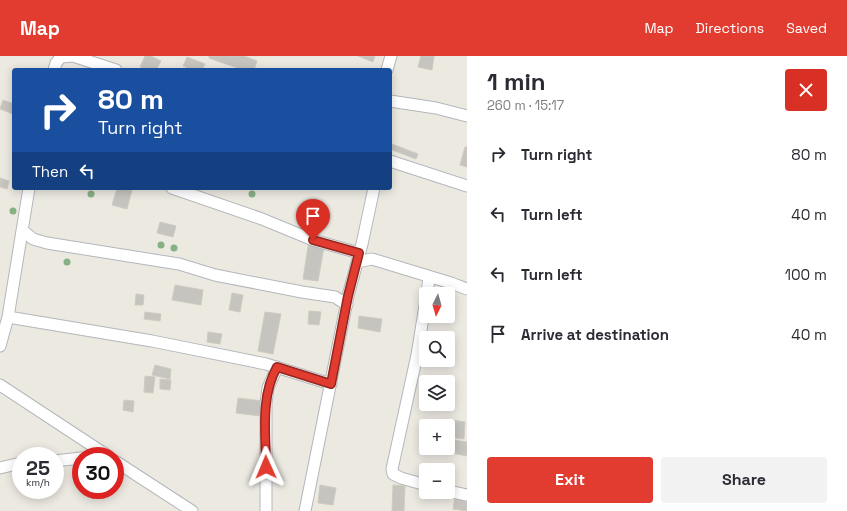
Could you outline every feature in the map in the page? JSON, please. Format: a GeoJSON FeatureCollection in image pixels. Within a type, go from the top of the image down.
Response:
{"type":"FeatureCollection","features":[{"type":"Feature","properties":{"kind":"street"},"geometry":{"type":"LineString","coordinates":[[55,68],[56,63],[61,57],[73,56],[110,68]]}},
{"type":"Feature","properties":{"kind":"street"},"geometry":{"type":"LineString","coordinates":[[388,68],[391,56]]}},
{"type":"Feature","properties":{"kind":"street"},"geometry":{"type":"LineString","coordinates":[[392,101],[436,108],[467,116]]}},
{"type":"Feature","properties":{"kind":"street"},"geometry":{"type":"LineString","coordinates":[[392,162],[467,186]]}},
{"type":"Feature","properties":{"kind":"street"},"geometry":{"type":"LineString","coordinates":[[0,346],[8,317],[29,190]]}},
{"type":"Feature","properties":{"kind":"street"},"geometry":{"type":"LineString","coordinates":[[178,190],[262,219],[313,240],[359,253],[372,259],[467,289]]}},
{"type":"Feature","properties":{"kind":"street"},"geometry":{"type":"LineString","coordinates":[[305,511],[350,289],[374,190]]}},
{"type":"Feature","properties":{"kind":"street"},"geometry":{"type":"LineString","coordinates":[[22,230],[33,239],[47,243],[179,264],[215,275],[335,297],[347,305]]}},
{"type":"Feature","properties":{"kind":"street"},"geometry":{"type":"LineString","coordinates":[[359,253],[372,259]]}},
{"type":"Feature","properties":{"kind":"street"},"geometry":{"type":"LineString","coordinates":[[428,287],[429,277]]}},
{"type":"Feature","properties":{"kind":"street"},"geometry":{"type":"LineString","coordinates":[[335,297],[350,289]]}},
{"type":"Feature","properties":{"kind":"street"},"geometry":{"type":"LineString","coordinates":[[8,317],[152,341],[277,367],[331,384]]}},
{"type":"Feature","properties":{"kind":"street"},"geometry":{"type":"LineString","coordinates":[[419,483],[393,474],[392,469],[417,355],[422,323]]}},
{"type":"Feature","properties":{"kind":"street"},"geometry":{"type":"LineString","coordinates":[[266,511],[266,403],[268,388],[277,367]]}},
{"type":"Feature","properties":{"kind":"street"},"geometry":{"type":"LineString","coordinates":[[0,385],[94,447]]}},
{"type":"Feature","properties":{"kind":"street"},"geometry":{"type":"LineString","coordinates":[[0,468],[12,465]]}},
{"type":"Feature","properties":{"kind":"street"},"geometry":{"type":"LineString","coordinates":[[124,467],[192,511]]}},
{"type":"Feature","properties":{"kind":"street"},"geometry":{"type":"LineString","coordinates":[[455,492],[467,495]]}},
{"type":"Feature","properties":{"kind":"building"},"geometry":{"type":"Polygon","coordinates":[[[145,56],[151,56],[161,61],[157,68],[140,67],[145,56]]]}},
{"type":"Feature","properties":{"kind":"building"},"geometry":{"type":"Polygon","coordinates":[[[209,56],[244,56],[257,61],[255,68],[237,68],[209,58],[209,56]]]}},
{"type":"Feature","properties":{"kind":"building"},"geometry":{"type":"Polygon","coordinates":[[[358,56],[375,56],[373,62],[358,56]]]}},
{"type":"Feature","properties":{"kind":"building"},"geometry":{"type":"Polygon","coordinates":[[[421,56],[434,56],[432,70],[418,67],[421,56]]]}},
{"type":"Feature","properties":{"kind":"building"},"geometry":{"type":"Polygon","coordinates":[[[187,57],[205,64],[203,68],[186,68],[183,66],[187,57]]]}},
{"type":"Feature","properties":{"kind":"building"},"geometry":{"type":"Polygon","coordinates":[[[3,100],[12,103],[12,114],[0,109],[3,100]]]}},
{"type":"Feature","properties":{"kind":"building"},"geometry":{"type":"Polygon","coordinates":[[[392,144],[418,154],[416,159],[392,150],[392,144]]]}},
{"type":"Feature","properties":{"kind":"building"},"geometry":{"type":"Polygon","coordinates":[[[465,147],[467,147],[467,167],[460,165],[465,147]]]}},
{"type":"Feature","properties":{"kind":"building"},"geometry":{"type":"Polygon","coordinates":[[[0,178],[9,181],[7,189],[0,187],[0,178]]]}},
{"type":"Feature","properties":{"kind":"building"},"geometry":{"type":"Polygon","coordinates":[[[116,190],[132,190],[127,209],[112,205],[116,190]]]}},
{"type":"Feature","properties":{"kind":"building"},"geometry":{"type":"Polygon","coordinates":[[[160,222],[176,226],[173,237],[157,233],[160,222]]]}},
{"type":"Feature","properties":{"kind":"building"},"geometry":{"type":"Polygon","coordinates":[[[309,240],[325,242],[318,281],[303,279],[309,240]]]}},
{"type":"Feature","properties":{"kind":"building"},"geometry":{"type":"Polygon","coordinates":[[[175,285],[203,290],[201,305],[172,300],[175,285]]]}},
{"type":"Feature","properties":{"kind":"building"},"geometry":{"type":"Polygon","coordinates":[[[232,293],[243,295],[240,312],[229,310],[232,293]]]}},
{"type":"Feature","properties":{"kind":"building"},"geometry":{"type":"Polygon","coordinates":[[[136,294],[144,295],[143,305],[135,305],[136,294]]]}},
{"type":"Feature","properties":{"kind":"building"},"geometry":{"type":"Polygon","coordinates":[[[309,311],[321,312],[319,325],[308,324],[309,311]]]}},
{"type":"Feature","properties":{"kind":"building"},"geometry":{"type":"Polygon","coordinates":[[[145,312],[161,314],[160,321],[144,319],[145,312]]]}},
{"type":"Feature","properties":{"kind":"building"},"geometry":{"type":"Polygon","coordinates":[[[265,312],[281,314],[273,354],[258,351],[265,312]]]}},
{"type":"Feature","properties":{"kind":"building"},"geometry":{"type":"Polygon","coordinates":[[[359,316],[382,319],[380,332],[358,328],[359,316]]]}},
{"type":"Feature","properties":{"kind":"building"},"geometry":{"type":"Polygon","coordinates":[[[208,332],[222,334],[220,344],[207,342],[208,332]]]}},
{"type":"Feature","properties":{"kind":"building"},"geometry":{"type":"Polygon","coordinates":[[[155,365],[171,369],[170,379],[152,375],[155,365]]]}},
{"type":"Feature","properties":{"kind":"building"},"geometry":{"type":"Polygon","coordinates":[[[145,376],[155,377],[153,393],[144,392],[145,376]]]}},
{"type":"Feature","properties":{"kind":"building"},"geometry":{"type":"Polygon","coordinates":[[[160,379],[171,380],[170,390],[160,389],[160,379]]]}},
{"type":"Feature","properties":{"kind":"building"},"geometry":{"type":"Polygon","coordinates":[[[238,398],[263,401],[261,416],[236,413],[238,398]]]}},
{"type":"Feature","properties":{"kind":"building"},"geometry":{"type":"Polygon","coordinates":[[[124,400],[134,401],[133,412],[123,410],[124,400]]]}},
{"type":"Feature","properties":{"kind":"building"},"geometry":{"type":"Polygon","coordinates":[[[455,420],[465,422],[464,439],[455,438],[455,420]]]}},
{"type":"Feature","properties":{"kind":"building"},"geometry":{"type":"Polygon","coordinates":[[[455,440],[467,442],[467,456],[455,454],[455,440]]]}},
{"type":"Feature","properties":{"kind":"building"},"geometry":{"type":"Polygon","coordinates":[[[320,485],[336,488],[333,505],[318,503],[320,485]]]}},
{"type":"Feature","properties":{"kind":"building"},"geometry":{"type":"Polygon","coordinates":[[[393,485],[405,486],[404,511],[392,511],[393,485]]]}},
{"type":"Feature","properties":{"kind":"building"},"geometry":{"type":"Polygon","coordinates":[[[455,497],[467,499],[467,511],[453,509],[455,497]]]}},
{"type":"Feature","properties":{"kind":"route"},"geometry":{"type":"LineString","coordinates":[[266,467],[266,403],[272,375],[277,367],[331,384],[348,296],[359,253],[313,240]]}}]}
